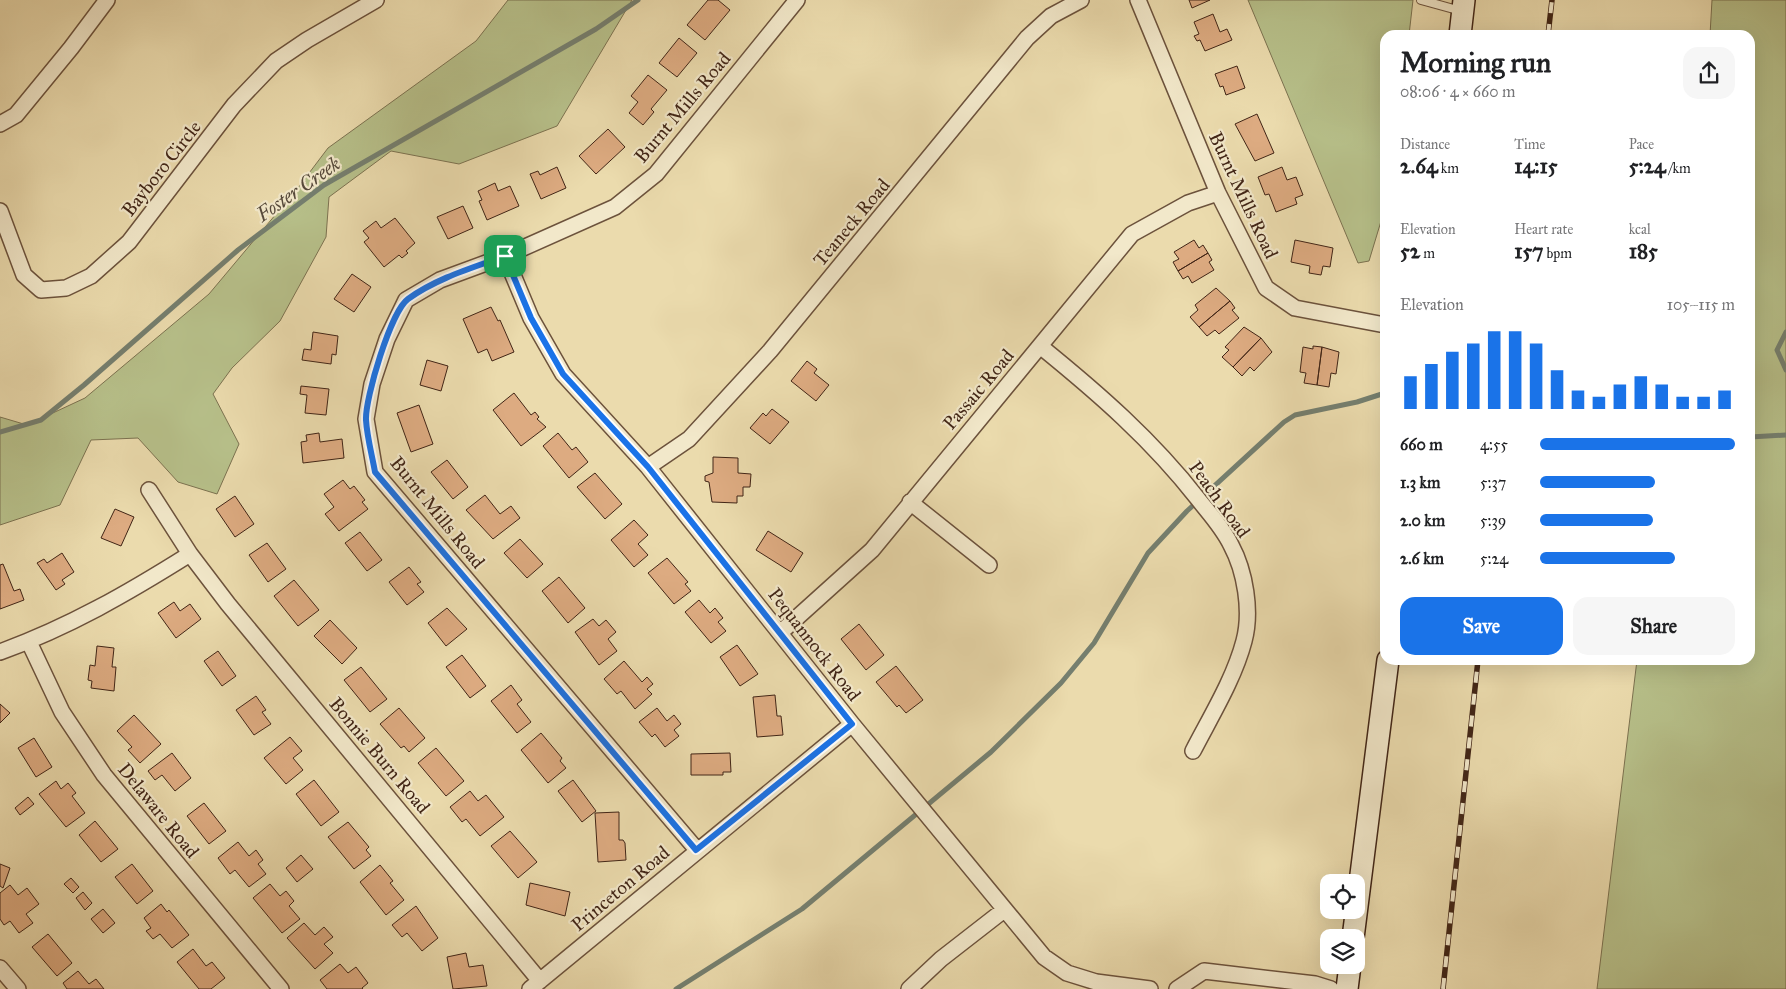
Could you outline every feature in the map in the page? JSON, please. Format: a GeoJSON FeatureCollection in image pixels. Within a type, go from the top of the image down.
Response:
{"type":"FeatureCollection","features":[{"type":"Feature","properties":{"kind":"main road"},"geometry":{"type":"LineString","coordinates":[[1461,30],[1463,6]]}},
{"type":"Feature","properties":{"kind":"main road"},"geometry":{"type":"LineString","coordinates":[[1354,929],[1387,665]]}},
{"type":"Feature","properties":{"kind":"main road"},"geometry":{"type":"LineString","coordinates":[[1347,989],[1349,974]]}},
{"type":"Feature","properties":{"kind":"street"},"geometry":{"type":"LineString","coordinates":[[0,124],[16,115],[71,48],[107,0]]}},
{"type":"Feature","properties":{"kind":"street","name":"Bayboro Circle"},"geometry":{"type":"LineString","coordinates":[[0,211],[24,275],[41,290],[66,288],[91,276],[129,242],[234,105],[276,61],[307,40],[376,0]]}},
{"type":"Feature","properties":{"kind":"street","name":"Burnt Mills Road"},"geometry":{"type":"LineString","coordinates":[[696,850],[375,472],[366,419],[372,384],[386,339],[406,300],[440,280],[505,256],[615,207],[656,174],[797,0]]}},
{"type":"Feature","properties":{"kind":"street","name":"Teaneck Road"},"geometry":{"type":"LineString","coordinates":[[648,467],[688,439],[770,351],[1027,38],[1051,16],[1081,0]]}},
{"type":"Feature","properties":{"kind":"street","name":"Burnt Mills Road"},"geometry":{"type":"LineString","coordinates":[[1138,0],[1218,193],[1266,288],[1295,308],[1380,324]]}},
{"type":"Feature","properties":{"kind":"street","name":"Passaic Road"},"geometry":{"type":"LineString","coordinates":[[781,632],[872,550],[1132,234],[1188,204],[1218,193]]}},
{"type":"Feature","properties":{"kind":"street","name":"Pequannock Road"},"geometry":{"type":"LineString","coordinates":[[505,256],[531,318],[563,374],[648,467],[781,632],[852,724],[1044,957],[1067,973],[1096,982],[1150,989]]}},
{"type":"Feature","properties":{"kind":"street","name":"Peach Road"},"geometry":{"type":"LineString","coordinates":[[1040,346],[1108,401],[1177,471],[1231,544],[1243,571],[1247,611],[1245,640],[1233,672],[1193,751]]}},
{"type":"Feature","properties":{"kind":"street","name":"Bonnie Burn Road"},"geometry":{"type":"LineString","coordinates":[[149,490],[190,554],[228,604],[535,985]]}},
{"type":"Feature","properties":{"kind":"street"},"geometry":{"type":"LineString","coordinates":[[910,502],[989,565]]}},
{"type":"Feature","properties":{"kind":"street"},"geometry":{"type":"LineString","coordinates":[[0,652],[29,642],[117,600],[190,554]]}},
{"type":"Feature","properties":{"kind":"street","name":"Delaware Road"},"geometry":{"type":"LineString","coordinates":[[29,642],[62,712],[104,775],[281,989]]}},
{"type":"Feature","properties":{"kind":"street","name":"Princeton Road"},"geometry":{"type":"LineString","coordinates":[[535,985],[696,850],[852,724]]}},
{"type":"Feature","properties":{"kind":"street"},"geometry":{"type":"LineString","coordinates":[[909,989],[941,959],[1004,910]]}},
{"type":"Feature","properties":{"kind":"street"},"geometry":{"type":"LineString","coordinates":[[0,968],[18,989]]}},
{"type":"Feature","properties":{"kind":"street"},"geometry":{"type":"LineString","coordinates":[[1177,989],[1204,971],[1314,984],[1331,989]]}},
{"type":"Feature","properties":{"kind":"lane"},"geometry":{"type":"LineString","coordinates":[[1421,0],[1463,6]]}},
{"type":"Feature","properties":{"kind":"green space"},"geometry":{"type":"Polygon","coordinates":[[[508,0],[632,0],[557,126],[459,164],[391,151],[329,197],[326,237],[280,321],[232,368],[213,394],[239,444],[217,494],[178,482],[138,438],[91,440],[60,505],[0,525],[0,417],[27,425],[85,398],[209,294],[297,189],[328,148],[476,41],[508,0]]]}},
{"type":"Feature","properties":{"kind":"green space"},"geometry":{"type":"Polygon","coordinates":[[[1248,0],[1413,0],[1410,30],[1380,30],[1380,225],[1369,261],[1358,263],[1248,0]]]}},
{"type":"Feature","properties":{"kind":"green space"},"geometry":{"type":"Polygon","coordinates":[[[1712,0],[1786,0],[1786,989],[1597,989],[1636,665],[1755,665],[1755,30],[1710,30],[1712,0]]]}},
{"type":"Feature","properties":{"kind":"building"},"geometry":{"type":"Polygon","coordinates":[[[708,0],[718,0],[730,10],[705,40],[687,25],[708,0]]]}},
{"type":"Feature","properties":{"kind":"building"},"geometry":{"type":"Polygon","coordinates":[[[1189,0],[1210,0],[1192,8],[1189,0]]]}},
{"type":"Feature","properties":{"kind":"building"},"geometry":{"type":"Polygon","coordinates":[[[1213,14],[1220,32],[1227,29],[1232,40],[1205,51],[1200,40],[1197,41],[1194,36],[1199,34],[1194,22],[1213,14]]]}},
{"type":"Feature","properties":{"kind":"building"},"geometry":{"type":"Polygon","coordinates":[[[679,38],[697,53],[677,77],[659,63],[679,38]]]}},
{"type":"Feature","properties":{"kind":"building"},"geometry":{"type":"Polygon","coordinates":[[[1237,66],[1245,88],[1226,95],[1223,86],[1220,87],[1215,74],[1237,66]]]}},
{"type":"Feature","properties":{"kind":"building"},"geometry":{"type":"Polygon","coordinates":[[[648,75],[667,90],[651,109],[654,112],[643,125],[629,113],[638,102],[631,96],[648,75]]]}},
{"type":"Feature","properties":{"kind":"building"},"geometry":{"type":"Polygon","coordinates":[[[1257,114],[1274,153],[1255,161],[1235,124],[1257,114]]]}},
{"type":"Feature","properties":{"kind":"building"},"geometry":{"type":"Polygon","coordinates":[[[608,129],[625,147],[596,174],[579,156],[608,129]]]}},
{"type":"Feature","properties":{"kind":"building"},"geometry":{"type":"Polygon","coordinates":[[[557,167],[566,188],[541,199],[530,174],[538,171],[540,175],[557,167]]]}},
{"type":"Feature","properties":{"kind":"building"},"geometry":{"type":"Polygon","coordinates":[[[1282,167],[1287,180],[1296,177],[1303,195],[1295,198],[1297,204],[1276,212],[1269,194],[1265,195],[1258,177],[1282,167]]]}},
{"type":"Feature","properties":{"kind":"building"},"geometry":{"type":"Polygon","coordinates":[[[495,183],[498,191],[510,186],[519,206],[487,220],[479,201],[482,200],[478,191],[495,183]]]}},
{"type":"Feature","properties":{"kind":"building"},"geometry":{"type":"Polygon","coordinates":[[[463,206],[473,228],[448,239],[437,217],[463,206]]]}},
{"type":"Feature","properties":{"kind":"building"},"geometry":{"type":"Polygon","coordinates":[[[395,218],[415,243],[406,251],[408,253],[402,258],[399,255],[384,267],[364,242],[369,238],[363,231],[376,221],[381,228],[395,218]]]}},
{"type":"Feature","properties":{"kind":"building"},"geometry":{"type":"Polygon","coordinates":[[[1194,240],[1199,248],[1203,245],[1208,253],[1178,271],[1173,262],[1179,259],[1174,252],[1194,240]]]}},
{"type":"Feature","properties":{"kind":"building"},"geometry":{"type":"Polygon","coordinates":[[[1295,240],[1333,248],[1330,267],[1323,266],[1321,275],[1309,273],[1310,266],[1291,262],[1295,240]]]}},
{"type":"Feature","properties":{"kind":"building"},"geometry":{"type":"Polygon","coordinates":[[[1208,253],[1212,260],[1209,262],[1214,270],[1192,283],[1188,276],[1183,279],[1178,271],[1208,253]]]}},
{"type":"Feature","properties":{"kind":"building"},"geometry":{"type":"Polygon","coordinates":[[[352,274],[371,287],[354,312],[334,299],[352,274]]]}},
{"type":"Feature","properties":{"kind":"building"},"geometry":{"type":"Polygon","coordinates":[[[1216,288],[1230,301],[1199,327],[1190,317],[1198,310],[1195,305],[1216,288]]]}},
{"type":"Feature","properties":{"kind":"building"},"geometry":{"type":"Polygon","coordinates":[[[1230,301],[1235,308],[1232,310],[1239,318],[1219,334],[1215,330],[1207,336],[1199,327],[1230,301]]]}},
{"type":"Feature","properties":{"kind":"building"},"geometry":{"type":"Polygon","coordinates":[[[491,307],[498,321],[500,320],[514,352],[492,361],[487,349],[478,353],[463,319],[491,307]]]}},
{"type":"Feature","properties":{"kind":"building"},"geometry":{"type":"Polygon","coordinates":[[[1244,327],[1261,338],[1233,367],[1222,357],[1229,350],[1225,347],[1244,327]]]}},
{"type":"Feature","properties":{"kind":"building"},"geometry":{"type":"Polygon","coordinates":[[[313,332],[338,336],[336,355],[332,354],[331,364],[302,360],[304,349],[311,350],[313,332]]]}},
{"type":"Feature","properties":{"kind":"building"},"geometry":{"type":"Polygon","coordinates":[[[1261,338],[1272,352],[1254,371],[1250,367],[1242,376],[1233,367],[1261,338]]]}},
{"type":"Feature","properties":{"kind":"building"},"geometry":{"type":"Polygon","coordinates":[[[1313,346],[1322,347],[1317,385],[1304,383],[1306,373],[1300,372],[1303,347],[1313,349],[1313,346]]]}},
{"type":"Feature","properties":{"kind":"building"},"geometry":{"type":"Polygon","coordinates":[[[1322,347],[1339,352],[1336,374],[1331,373],[1329,387],[1317,385],[1322,347]]]}},
{"type":"Feature","properties":{"kind":"building"},"geometry":{"type":"Polygon","coordinates":[[[427,360],[448,366],[441,391],[420,385],[427,360]]]}},
{"type":"Feature","properties":{"kind":"building"},"geometry":{"type":"Polygon","coordinates":[[[807,361],[817,369],[814,373],[829,385],[816,401],[791,381],[807,361]]]}},
{"type":"Feature","properties":{"kind":"building"},"geometry":{"type":"Polygon","coordinates":[[[301,386],[329,389],[326,415],[305,413],[307,395],[300,394],[301,386]]]}},
{"type":"Feature","properties":{"kind":"building"},"geometry":{"type":"Polygon","coordinates":[[[514,393],[531,415],[535,412],[539,417],[537,419],[546,427],[521,446],[493,410],[514,393]]]}},
{"type":"Feature","properties":{"kind":"building"},"geometry":{"type":"Polygon","coordinates":[[[419,405],[433,444],[411,452],[397,413],[419,405]]]}},
{"type":"Feature","properties":{"kind":"building"},"geometry":{"type":"Polygon","coordinates":[[[772,409],[789,422],[770,444],[750,428],[763,413],[766,416],[772,409]]]}},
{"type":"Feature","properties":{"kind":"building"},"geometry":{"type":"Polygon","coordinates":[[[319,433],[320,442],[342,439],[344,458],[303,463],[301,442],[307,441],[306,435],[319,433]]]}},
{"type":"Feature","properties":{"kind":"building"},"geometry":{"type":"Polygon","coordinates":[[[558,433],[572,450],[576,447],[588,462],[569,478],[543,446],[558,433]]]}},
{"type":"Feature","properties":{"kind":"building"},"geometry":{"type":"Polygon","coordinates":[[[713,457],[738,458],[738,473],[751,474],[750,487],[743,487],[743,496],[737,496],[737,503],[712,502],[709,482],[705,481],[705,476],[713,473],[713,457]]]}},
{"type":"Feature","properties":{"kind":"building"},"geometry":{"type":"Polygon","coordinates":[[[447,460],[468,487],[453,499],[431,472],[447,460]]]}},
{"type":"Feature","properties":{"kind":"building"},"geometry":{"type":"Polygon","coordinates":[[[595,473],[622,504],[605,519],[577,487],[595,473]]]}},
{"type":"Feature","properties":{"kind":"building"},"geometry":{"type":"Polygon","coordinates":[[[343,480],[350,489],[354,486],[365,500],[362,502],[368,509],[339,531],[325,514],[334,507],[324,494],[343,480]]]}},
{"type":"Feature","properties":{"kind":"building"},"geometry":{"type":"Polygon","coordinates":[[[485,495],[500,514],[511,506],[520,518],[493,539],[466,510],[485,495]]]}},
{"type":"Feature","properties":{"kind":"building"},"geometry":{"type":"Polygon","coordinates":[[[235,496],[254,524],[235,537],[216,509],[235,496]]]}},
{"type":"Feature","properties":{"kind":"building"},"geometry":{"type":"Polygon","coordinates":[[[115,509],[134,517],[121,546],[101,538],[115,509]]]}},
{"type":"Feature","properties":{"kind":"building"},"geometry":{"type":"Polygon","coordinates":[[[634,520],[648,535],[638,544],[648,555],[634,567],[611,540],[634,520]]]}},
{"type":"Feature","properties":{"kind":"building"},"geometry":{"type":"Polygon","coordinates":[[[768,531],[803,553],[791,572],[756,550],[768,531]]]}},
{"type":"Feature","properties":{"kind":"building"},"geometry":{"type":"Polygon","coordinates":[[[360,532],[382,560],[367,571],[345,543],[360,532]]]}},
{"type":"Feature","properties":{"kind":"building"},"geometry":{"type":"Polygon","coordinates":[[[520,539],[543,564],[527,578],[504,553],[520,539]]]}},
{"type":"Feature","properties":{"kind":"building"},"geometry":{"type":"Polygon","coordinates":[[[267,543],[286,569],[268,582],[249,555],[267,543]]]}},
{"type":"Feature","properties":{"kind":"building"},"geometry":{"type":"Polygon","coordinates":[[[62,553],[74,572],[62,580],[65,584],[56,590],[37,563],[44,559],[47,563],[62,553]]]}},
{"type":"Feature","properties":{"kind":"building"},"geometry":{"type":"Polygon","coordinates":[[[667,558],[688,582],[685,584],[691,591],[674,604],[648,573],[667,558]]]}},
{"type":"Feature","properties":{"kind":"building"},"geometry":{"type":"Polygon","coordinates":[[[3,564],[14,591],[20,589],[24,600],[0,609],[0,565],[3,564]]]}},
{"type":"Feature","properties":{"kind":"building"},"geometry":{"type":"Polygon","coordinates":[[[409,567],[421,582],[417,584],[424,592],[407,605],[389,582],[409,567]]]}},
{"type":"Feature","properties":{"kind":"building"},"geometry":{"type":"Polygon","coordinates":[[[559,577],[585,608],[568,623],[542,591],[559,577]]]}},
{"type":"Feature","properties":{"kind":"building"},"geometry":{"type":"Polygon","coordinates":[[[294,580],[319,610],[298,626],[274,596],[294,580]]]}},
{"type":"Feature","properties":{"kind":"building"},"geometry":{"type":"Polygon","coordinates":[[[699,600],[710,613],[715,608],[723,618],[718,622],[726,631],[711,643],[685,612],[699,600]]]}},
{"type":"Feature","properties":{"kind":"building"},"geometry":{"type":"Polygon","coordinates":[[[174,602],[180,611],[190,604],[201,619],[176,638],[158,613],[174,602]]]}},
{"type":"Feature","properties":{"kind":"building"},"geometry":{"type":"Polygon","coordinates":[[[447,608],[467,629],[446,646],[428,623],[447,608]]]}},
{"type":"Feature","properties":{"kind":"building"},"geometry":{"type":"Polygon","coordinates":[[[593,619],[599,626],[606,620],[616,632],[608,639],[617,651],[599,665],[575,632],[593,619]]]}},
{"type":"Feature","properties":{"kind":"building"},"geometry":{"type":"Polygon","coordinates":[[[330,620],[357,648],[342,664],[314,636],[330,620]]]}},
{"type":"Feature","properties":{"kind":"building"},"geometry":{"type":"Polygon","coordinates":[[[859,624],[884,655],[866,670],[841,639],[859,624]]]}},
{"type":"Feature","properties":{"kind":"building"},"geometry":{"type":"Polygon","coordinates":[[[737,645],[758,674],[740,686],[720,657],[737,645]]]}},
{"type":"Feature","properties":{"kind":"building"},"geometry":{"type":"Polygon","coordinates":[[[97,646],[114,648],[112,667],[116,667],[114,691],[91,688],[92,681],[88,680],[90,665],[95,666],[97,646]]]}},
{"type":"Feature","properties":{"kind":"building"},"geometry":{"type":"Polygon","coordinates":[[[218,651],[236,676],[222,686],[204,661],[218,651]]]}},
{"type":"Feature","properties":{"kind":"building"},"geometry":{"type":"Polygon","coordinates":[[[462,655],[486,686],[470,698],[446,667],[462,655]]]}},
{"type":"Feature","properties":{"kind":"building"},"geometry":{"type":"Polygon","coordinates":[[[624,661],[642,682],[647,677],[653,684],[647,689],[652,694],[635,709],[621,691],[617,694],[604,679],[624,661]]]}},
{"type":"Feature","properties":{"kind":"building"},"geometry":{"type":"Polygon","coordinates":[[[896,666],[923,700],[906,713],[899,705],[897,707],[876,682],[896,666]]]}},
{"type":"Feature","properties":{"kind":"building"},"geometry":{"type":"Polygon","coordinates":[[[361,667],[387,699],[370,712],[344,680],[361,667]]]}},
{"type":"Feature","properties":{"kind":"building"},"geometry":{"type":"Polygon","coordinates":[[[511,685],[522,700],[517,704],[531,722],[517,733],[491,701],[511,685]]]}},
{"type":"Feature","properties":{"kind":"building"},"geometry":{"type":"Polygon","coordinates":[[[775,695],[777,716],[781,716],[783,735],[757,737],[753,697],[775,695]]]}},
{"type":"Feature","properties":{"kind":"building"},"geometry":{"type":"Polygon","coordinates":[[[256,696],[266,710],[262,712],[271,724],[254,735],[236,710],[256,696]]]}},
{"type":"Feature","properties":{"kind":"building"},"geometry":{"type":"Polygon","coordinates":[[[0,704],[10,713],[0,723],[0,704]]]}},
{"type":"Feature","properties":{"kind":"building"},"geometry":{"type":"Polygon","coordinates":[[[399,708],[425,738],[409,752],[404,746],[401,748],[380,724],[399,708]]]}},
{"type":"Feature","properties":{"kind":"building"},"geometry":{"type":"Polygon","coordinates":[[[657,708],[667,721],[674,715],[681,724],[674,730],[679,736],[665,747],[655,734],[652,737],[639,722],[657,708]]]}},
{"type":"Feature","properties":{"kind":"building"},"geometry":{"type":"Polygon","coordinates":[[[134,715],[161,744],[140,763],[128,750],[132,747],[117,731],[134,715]]]}},
{"type":"Feature","properties":{"kind":"building"},"geometry":{"type":"Polygon","coordinates":[[[541,733],[562,758],[560,761],[566,768],[548,783],[521,750],[541,733]]]}},
{"type":"Feature","properties":{"kind":"building"},"geometry":{"type":"Polygon","coordinates":[[[290,737],[302,751],[293,758],[303,770],[286,784],[264,758],[290,737]]]}},
{"type":"Feature","properties":{"kind":"building"},"geometry":{"type":"Polygon","coordinates":[[[34,738],[52,767],[36,777],[18,748],[34,738]]]}},
{"type":"Feature","properties":{"kind":"building"},"geometry":{"type":"Polygon","coordinates":[[[436,748],[464,781],[446,796],[418,763],[436,748]]]}},
{"type":"Feature","properties":{"kind":"building"},"geometry":{"type":"Polygon","coordinates":[[[172,753],[191,778],[175,791],[162,775],[155,780],[148,771],[172,753]]]}},
{"type":"Feature","properties":{"kind":"building"},"geometry":{"type":"Polygon","coordinates":[[[730,753],[731,772],[723,772],[723,775],[691,775],[691,754],[730,753]]]}},
{"type":"Feature","properties":{"kind":"building"},"geometry":{"type":"Polygon","coordinates":[[[314,780],[339,812],[321,826],[296,794],[314,780]]]}},
{"type":"Feature","properties":{"kind":"building"},"geometry":{"type":"Polygon","coordinates":[[[573,780],[596,811],[582,822],[558,791],[573,780]]]}},
{"type":"Feature","properties":{"kind":"building"},"geometry":{"type":"Polygon","coordinates":[[[56,781],[61,789],[68,783],[76,793],[72,796],[85,813],[66,827],[39,794],[56,781]]]}},
{"type":"Feature","properties":{"kind":"building"},"geometry":{"type":"Polygon","coordinates":[[[470,791],[478,801],[486,795],[504,817],[480,836],[466,819],[462,822],[450,807],[470,791]]]}},
{"type":"Feature","properties":{"kind":"building"},"geometry":{"type":"Polygon","coordinates":[[[28,797],[34,804],[20,815],[15,808],[28,797]]]}},
{"type":"Feature","properties":{"kind":"building"},"geometry":{"type":"Polygon","coordinates":[[[204,803],[226,831],[209,844],[187,816],[204,803]]]}},
{"type":"Feature","properties":{"kind":"building"},"geometry":{"type":"Polygon","coordinates":[[[619,812],[619,840],[623,840],[625,843],[626,860],[598,862],[595,813],[619,812]]]}},
{"type":"Feature","properties":{"kind":"building"},"geometry":{"type":"Polygon","coordinates":[[[95,821],[118,849],[101,862],[79,835],[95,821]]]}},
{"type":"Feature","properties":{"kind":"building"},"geometry":{"type":"Polygon","coordinates":[[[348,822],[369,847],[366,850],[371,856],[354,869],[328,837],[348,822]]]}},
{"type":"Feature","properties":{"kind":"building"},"geometry":{"type":"Polygon","coordinates":[[[510,831],[537,862],[518,878],[491,846],[510,831]]]}},
{"type":"Feature","properties":{"kind":"building"},"geometry":{"type":"Polygon","coordinates":[[[238,842],[249,856],[256,850],[263,860],[258,864],[266,874],[249,887],[235,870],[230,874],[218,858],[238,842]]]}},
{"type":"Feature","properties":{"kind":"building"},"geometry":{"type":"Polygon","coordinates":[[[301,855],[313,869],[297,882],[286,868],[301,855]]]}},
{"type":"Feature","properties":{"kind":"building"},"geometry":{"type":"Polygon","coordinates":[[[0,864],[10,868],[3,888],[0,886],[0,864]]]}},
{"type":"Feature","properties":{"kind":"building"},"geometry":{"type":"Polygon","coordinates":[[[132,864],[153,891],[137,904],[115,877],[132,864]]]}},
{"type":"Feature","properties":{"kind":"building"},"geometry":{"type":"Polygon","coordinates":[[[380,865],[393,881],[390,883],[404,900],[386,915],[360,882],[380,865]]]}},
{"type":"Feature","properties":{"kind":"building"},"geometry":{"type":"Polygon","coordinates":[[[71,878],[79,887],[73,893],[64,884],[71,878]]]}},
{"type":"Feature","properties":{"kind":"building"},"geometry":{"type":"Polygon","coordinates":[[[530,883],[570,892],[565,916],[526,905],[530,883]]]}},
{"type":"Feature","properties":{"kind":"building"},"geometry":{"type":"Polygon","coordinates":[[[270,884],[280,896],[286,891],[294,901],[289,906],[300,919],[282,933],[253,898],[270,884]]]}},
{"type":"Feature","properties":{"kind":"building"},"geometry":{"type":"Polygon","coordinates":[[[10,885],[18,895],[27,888],[39,904],[26,914],[33,923],[19,933],[10,921],[4,925],[0,919],[0,893],[10,885]]]}},
{"type":"Feature","properties":{"kind":"building"},"geometry":{"type":"Polygon","coordinates":[[[83,892],[92,903],[85,910],[76,898],[83,892]]]}},
{"type":"Feature","properties":{"kind":"building"},"geometry":{"type":"Polygon","coordinates":[[[161,904],[167,912],[169,910],[189,935],[172,948],[160,934],[153,939],[146,931],[151,928],[144,918],[161,904]]]}},
{"type":"Feature","properties":{"kind":"building"},"geometry":{"type":"Polygon","coordinates":[[[416,906],[438,938],[422,951],[407,933],[402,937],[392,925],[416,906]]]}},
{"type":"Feature","properties":{"kind":"building"},"geometry":{"type":"Polygon","coordinates":[[[103,909],[115,923],[103,933],[91,919],[103,909]]]}},
{"type":"Feature","properties":{"kind":"building"},"geometry":{"type":"Polygon","coordinates":[[[304,923],[315,935],[324,927],[333,937],[324,944],[333,953],[315,969],[287,938],[304,923]]]}},
{"type":"Feature","properties":{"kind":"building"},"geometry":{"type":"Polygon","coordinates":[[[48,934],[72,963],[57,976],[32,947],[48,934]]]}},
{"type":"Feature","properties":{"kind":"building"},"geometry":{"type":"Polygon","coordinates":[[[193,949],[206,966],[212,962],[225,978],[211,989],[199,989],[177,962],[193,949]]]}},
{"type":"Feature","properties":{"kind":"building"},"geometry":{"type":"Polygon","coordinates":[[[466,953],[469,967],[483,965],[487,986],[453,989],[447,957],[466,953]]]}},
{"type":"Feature","properties":{"kind":"building"},"geometry":{"type":"Polygon","coordinates":[[[340,964],[348,973],[356,967],[368,983],[363,989],[327,989],[320,980],[340,964]]]}},
{"type":"Feature","properties":{"kind":"building"},"geometry":{"type":"Polygon","coordinates":[[[78,971],[89,984],[96,979],[104,989],[67,989],[63,983],[78,971]]]}},
{"type":"Feature","properties":{"kind":"waterway","name":"Foster Creek"},"geometry":{"type":"LineString","coordinates":[[0,432],[41,420],[84,385],[238,250],[324,185],[596,29],[638,0]]}},
{"type":"Feature","properties":{"kind":"waterway","name":"Foster Creek"},"geometry":{"type":"LineString","coordinates":[[1786,332],[1777,350],[1786,370]]}},
{"type":"Feature","properties":{"kind":"waterway"},"geometry":{"type":"LineString","coordinates":[[676,989],[802,909],[991,752],[1061,683],[1094,643],[1148,553],[1187,511],[1284,422],[1295,415],[1357,402],[1380,395]]}},
{"type":"Feature","properties":{"kind":"waterway"},"geometry":{"type":"LineString","coordinates":[[1755,437],[1786,435]]}},
{"type":"Feature","properties":{"kind":"railway"},"geometry":{"type":"LineString","coordinates":[[1549,30],[1552,0]]}},
{"type":"Feature","properties":{"kind":"railway"},"geometry":{"type":"LineString","coordinates":[[1443,989],[1477,665]]}},
{"type":"Feature","properties":{"kind":"route"},"geometry":{"type":"LineString","coordinates":[[505,256],[531,318],[563,374],[648,467],[781,632],[852,724],[696,850],[375,472],[366,419],[372,384],[386,339],[406,300],[440,280],[505,256]]}}]}
